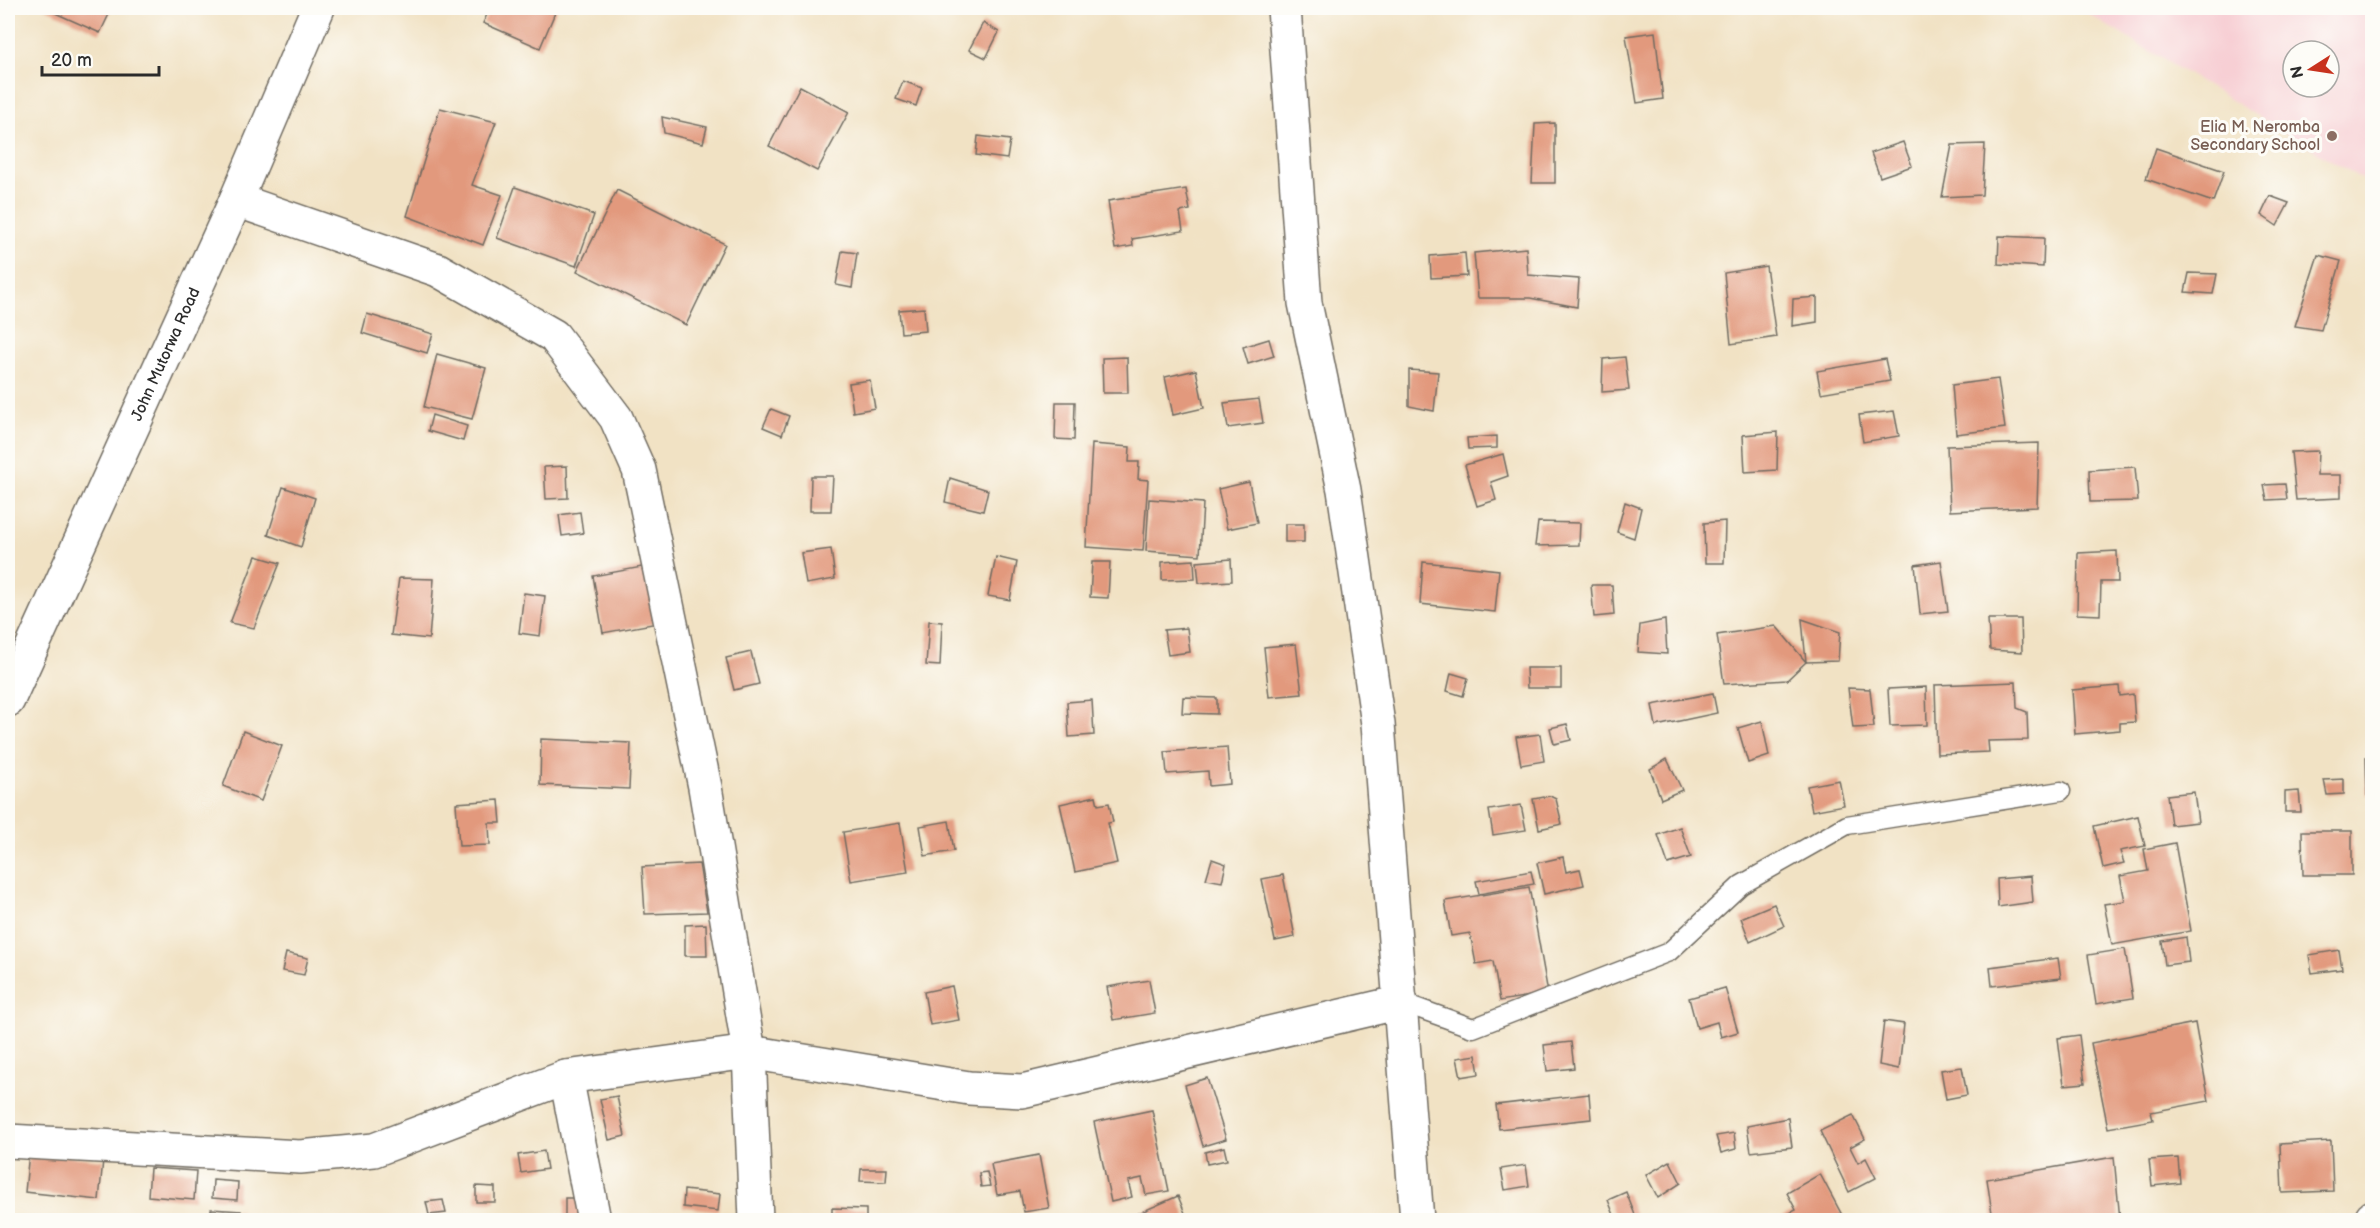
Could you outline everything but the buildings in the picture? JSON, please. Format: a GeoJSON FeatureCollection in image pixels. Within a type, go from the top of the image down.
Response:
{"type":"FeatureCollection","features":[{"type":"Feature","properties":{"kind":"street","name":"John Mutorwa Road"},"geometry":{"type":"LineString","coordinates":[[8,700],[236,200],[318,8]]}},
{"type":"Feature","properties":{"kind":"street"},"geometry":{"type":"LineString","coordinates":[[1284,8],[1305,303],[1344,490],[1378,724],[1417,1221]]}},
{"type":"Feature","properties":{"kind":"street"},"geometry":{"type":"LineString","coordinates":[[236,200],[438,270],[554,336],[616,418],[639,471],[705,787],[750,1052],[756,1221]]}},
{"type":"Feature","properties":{"kind":"street"},"geometry":{"type":"LineString","coordinates":[[8,1141],[300,1158],[374,1150],[566,1077],[750,1052],[969,1088],[1022,1091],[1401,1002]]}},
{"type":"Feature","properties":{"kind":"street"},"geometry":{"type":"LineString","coordinates":[[566,1077],[594,1221]]}},
{"type":"Feature","properties":{"kind":"lane"},"geometry":{"type":"LineString","coordinates":[[1401,1002],[1473,1028],[1669,952],[1741,885],[1847,825],[2061,791]]}},
{"type":"Feature","properties":{"kind":"shaded area","name":"Elia M. Neromba Secondary School"},"geometry":{"type":"Polygon","coordinates":[[[2078,8],[2372,8],[2372,185],[2078,8]]]}},
{"type":"Feature","properties":{"kind":"place","name":"Elia M. Neromba Secondary School"},"geometry":{"type":"Point","coordinates":[2332,136]}}]}
